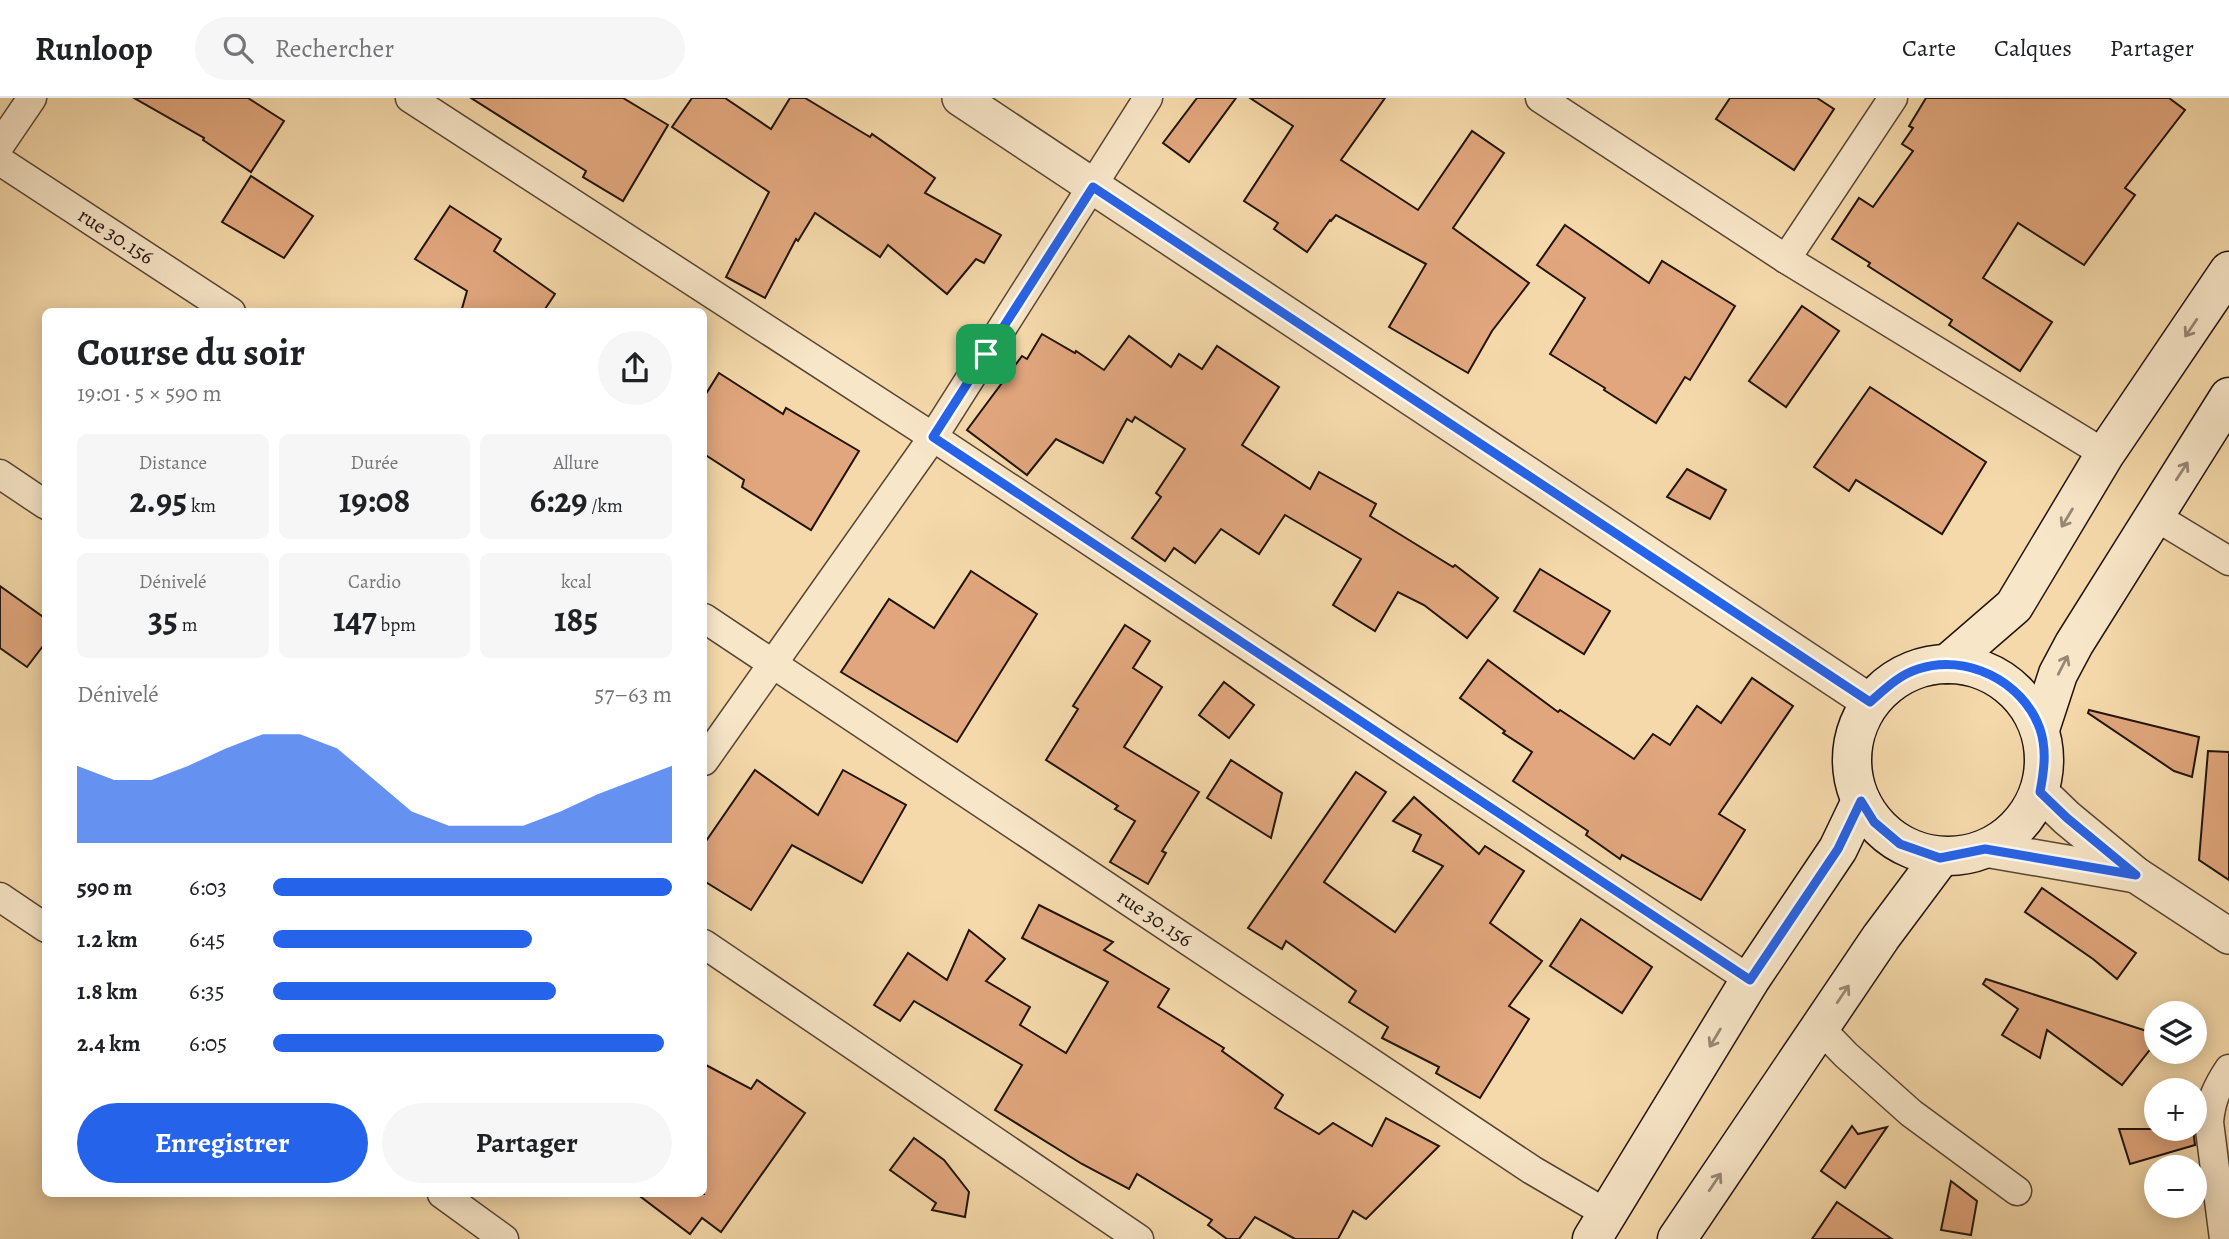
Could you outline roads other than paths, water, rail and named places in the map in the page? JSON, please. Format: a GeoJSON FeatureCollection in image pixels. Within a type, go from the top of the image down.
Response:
{"type":"FeatureCollection","features":[{"type":"Feature","properties":{"kind":"main road"},"geometry":{"type":"LineString","coordinates":[[1947,664],[2014,606],[2105,454],[2229,271]]}},
{"type":"Feature","properties":{"kind":"main road"},"geometry":{"type":"LineString","coordinates":[[2040,729],[2058,674],[2074,644],[2229,397]]}},
{"type":"Feature","properties":{"kind":"main road"},"geometry":{"type":"LineString","coordinates":[[1947,664],[1977,668],[2004,681],[2026,702],[2040,729],[2045,760],[2040,792],[2028,816],[2009,835],[1985,849],[1940,858],[1900,844],[1874,822],[1861,801],[1852,769],[1853,745],[1859,723],[1870,702],[1892,682],[1918,669],[1947,664]]}},
{"type":"Feature","properties":{"kind":"main road"},"geometry":{"type":"LineString","coordinates":[[1600,1227],[1750,980],[1838,849],[1861,801]]}},
{"type":"Feature","properties":{"kind":"main road"},"geometry":{"type":"LineString","coordinates":[[1677,1239],[1905,903],[1940,858]]}},
{"type":"Feature","properties":{"kind":"street"},"geometry":{"type":"LineString","coordinates":[[0,145],[32,98]]}},
{"type":"Feature","properties":{"kind":"street"},"geometry":{"type":"LineString","coordinates":[[410,98],[933,437],[1750,980]]}},
{"type":"Feature","properties":{"kind":"street"},"geometry":{"type":"LineString","coordinates":[[960,98],[1870,702]]}},
{"type":"Feature","properties":{"kind":"street"},"geometry":{"type":"LineString","coordinates":[[707,757],[933,437],[1148,98]]}},
{"type":"Feature","properties":{"kind":"street"},"geometry":{"type":"LineString","coordinates":[[1540,98],[1786,259],[2105,454]]}},
{"type":"Feature","properties":{"kind":"street"},"geometry":{"type":"LineString","coordinates":[[1786,259],[1893,98]]}},
{"type":"Feature","properties":{"kind":"street","name":"rue 30.156"},"geometry":{"type":"LineString","coordinates":[[0,161],[225,308]]}},
{"type":"Feature","properties":{"kind":"street"},"geometry":{"type":"LineString","coordinates":[[0,474],[42,502]]}},
{"type":"Feature","properties":{"kind":"street"},"geometry":{"type":"LineString","coordinates":[[2153,515],[2229,561]]}},
{"type":"Feature","properties":{"kind":"street","name":"rue 30.156"},"geometry":{"type":"LineString","coordinates":[[707,620],[1532,1170],[1600,1227]]}},
{"type":"Feature","properties":{"kind":"street"},"geometry":{"type":"LineString","coordinates":[[2040,792],[2136,875],[2229,936]]}},
{"type":"Feature","properties":{"kind":"street"},"geometry":{"type":"LineString","coordinates":[[1985,849],[2136,875]]}},
{"type":"Feature","properties":{"kind":"street"},"geometry":{"type":"LineString","coordinates":[[0,897],[42,925]]}},
{"type":"Feature","properties":{"kind":"street"},"geometry":{"type":"LineString","coordinates":[[707,946],[1139,1239]]}},
{"type":"Feature","properties":{"kind":"street"},"geometry":{"type":"LineString","coordinates":[[1819,1028],[1911,1113],[2017,1191]]}},
{"type":"Feature","properties":{"kind":"street"},"geometry":{"type":"LineString","coordinates":[[2224,1239],[2209,1122],[2210,1103],[2229,1069]]}},
{"type":"Feature","properties":{"kind":"street"},"geometry":{"type":"LineString","coordinates":[[446,1197],[504,1239]]}}]}
